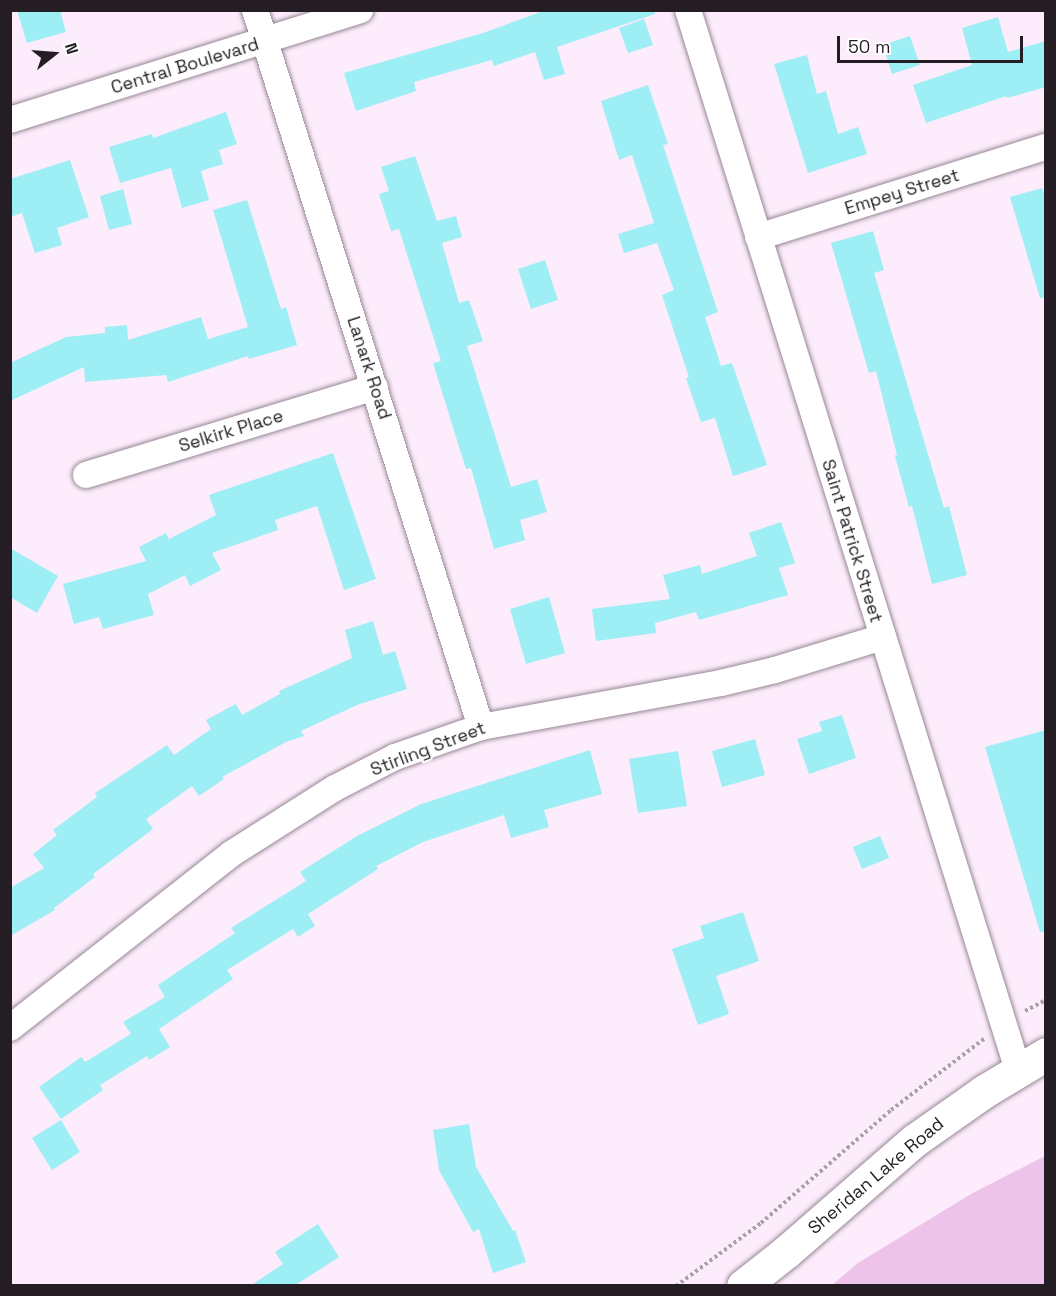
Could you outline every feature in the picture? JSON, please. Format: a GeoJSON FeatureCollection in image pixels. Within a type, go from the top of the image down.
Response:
{"type":"FeatureCollection","features":[{"type":"Feature","properties":{"kind":"main road","name":"Sheridan Lake Road"},"geometry":{"type":"LineString","coordinates":[[743,1286],[786,1252],[915,1140],[1032,1062]]}},
{"type":"Feature","properties":{"kind":"street","name":"Lanark Road"},"geometry":{"type":"LineString","coordinates":[[255,10],[481,727]]}},
{"type":"Feature","properties":{"kind":"street","name":"Central Boulevard"},"geometry":{"type":"LineString","coordinates":[[10,120],[360,10]]}},
{"type":"Feature","properties":{"kind":"street","name":"Saint Patrick Street"},"geometry":{"type":"LineString","coordinates":[[688,10],[1004,1024],[1032,1062]]}},
{"type":"Feature","properties":{"kind":"street","name":"Empey Street"},"geometry":{"type":"LineString","coordinates":[[758,237],[1046,147]]}},
{"type":"Feature","properties":{"kind":"street","name":"Selkirk Place"},"geometry":{"type":"LineString","coordinates":[[86,475],[375,387]]}},
{"type":"Feature","properties":{"kind":"street","name":"Stirling Street"},"geometry":{"type":"LineString","coordinates":[[10,1028],[231,854],[335,788],[395,758],[481,727],[721,683],[776,670],[882,637]]}},
{"type":"Feature","properties":{"kind":"path"},"geometry":{"type":"LineString","coordinates":[[676,1286],[740,1240],[927,1080],[1004,1024],[1046,1000]]}},
{"type":"Feature","properties":{"kind":"shaded area"},"geometry":{"type":"Polygon","coordinates":[[[1045,1156],[1045,1285],[832,1285],[858,1263],[971,1194],[1045,1156]]]}},
{"type":"Feature","properties":{"kind":"building"},"geometry":{"type":"Polygon","coordinates":[[[17,10],[60,10],[66,32],[27,43],[17,10]]]}},
{"type":"Feature","properties":{"kind":"building"},"geometry":{"type":"Polygon","coordinates":[[[546,10],[654,10],[655,14],[557,47],[565,74],[544,80],[535,52],[494,66],[492,60],[414,82],[416,91],[356,111],[344,73],[483,33],[546,10]]]}},
{"type":"Feature","properties":{"kind":"building"},"geometry":{"type":"Polygon","coordinates":[[[998,17],[1008,52],[1046,41],[1046,87],[1007,98],[1006,96],[926,123],[913,85],[972,65],[962,28],[998,17]]]}},
{"type":"Feature","properties":{"kind":"building"},"geometry":{"type":"Polygon","coordinates":[[[644,19],[653,45],[628,53],[619,28],[644,19]]]}},
{"type":"Feature","properties":{"kind":"building"},"geometry":{"type":"Polygon","coordinates":[[[910,36],[920,65],[892,74],[883,45],[910,36]]]}},
{"type":"Feature","properties":{"kind":"building"},"geometry":{"type":"Polygon","coordinates":[[[807,55],[817,94],[826,91],[838,134],[858,127],[867,154],[808,173],[774,64],[807,55]]]}},
{"type":"Feature","properties":{"kind":"building"},"geometry":{"type":"Polygon","coordinates":[[[648,85],[668,144],[663,145],[718,312],[705,317],[721,366],[732,363],[767,465],[733,476],[715,418],[701,422],[686,378],[689,377],[662,295],[674,290],[657,243],[624,253],[618,234],[654,223],[632,155],[619,160],[601,101],[648,85]]]}},
{"type":"Feature","properties":{"kind":"building"},"geometry":{"type":"Polygon","coordinates":[[[226,112],[237,144],[219,150],[223,164],[201,171],[209,200],[182,208],[171,168],[120,183],[109,147],[152,134],[153,138],[226,112]]]}},
{"type":"Feature","properties":{"kind":"building"},"geometry":{"type":"Polygon","coordinates":[[[415,156],[437,221],[456,216],[462,237],[442,243],[459,303],[469,300],[483,341],[467,346],[511,487],[537,479],[547,512],[520,520],[525,540],[494,549],[471,468],[466,469],[433,363],[441,361],[399,229],[391,231],[379,194],[389,191],[381,167],[415,156]]]}},
{"type":"Feature","properties":{"kind":"building"},"geometry":{"type":"Polygon","coordinates":[[[70,160],[89,217],[57,228],[62,245],[35,253],[22,213],[10,217],[10,179],[70,160]]]}},
{"type":"Feature","properties":{"kind":"building"},"geometry":{"type":"Polygon","coordinates":[[[1042,188],[1046,199],[1046,297],[1040,298],[1010,197],[1042,188]]]}},
{"type":"Feature","properties":{"kind":"building"},"geometry":{"type":"Polygon","coordinates":[[[123,189],[132,224],[109,230],[100,196],[123,189]]]}},
{"type":"Feature","properties":{"kind":"building"},"geometry":{"type":"Polygon","coordinates":[[[247,200],[281,309],[286,307],[297,345],[249,359],[248,356],[168,382],[166,375],[85,382],[84,367],[10,401],[10,363],[66,337],[105,333],[105,327],[127,325],[128,340],[201,317],[208,339],[248,327],[213,210],[247,200]]]}},
{"type":"Feature","properties":{"kind":"building"},"geometry":{"type":"Polygon","coordinates":[[[873,231],[884,270],[874,273],[944,508],[949,506],[967,575],[932,584],[912,506],[909,507],[895,456],[897,455],[876,371],[869,373],[831,243],[873,231]]]}},
{"type":"Feature","properties":{"kind":"building"},"geometry":{"type":"Polygon","coordinates":[[[545,260],[558,300],[531,309],[518,269],[545,260]]]}},
{"type":"Feature","properties":{"kind":"building"},"geometry":{"type":"Polygon","coordinates":[[[333,453],[376,579],[344,590],[317,506],[275,520],[278,530],[212,553],[221,570],[190,586],[185,575],[148,594],[154,615],[103,629],[99,617],[74,624],[63,584],[146,561],[139,547],[166,533],[169,539],[216,515],[209,495],[333,453]]]}},
{"type":"Feature","properties":{"kind":"building"},"geometry":{"type":"Polygon","coordinates":[[[781,522],[795,563],[779,568],[788,595],[699,620],[696,612],[655,623],[656,633],[596,641],[592,609],[670,599],[663,575],[700,565],[702,574],[757,556],[749,533],[781,522]]]}},
{"type":"Feature","properties":{"kind":"building"},"geometry":{"type":"Polygon","coordinates":[[[10,548],[58,576],[37,613],[10,597],[10,548]]]}},
{"type":"Feature","properties":{"kind":"building"},"geometry":{"type":"Polygon","coordinates":[[[549,597],[565,653],[526,664],[510,609],[549,597]]]}},
{"type":"Feature","properties":{"kind":"building"},"geometry":{"type":"Polygon","coordinates":[[[373,621],[383,655],[395,651],[407,689],[357,705],[301,731],[304,736],[286,742],[222,777],[224,779],[199,796],[192,786],[146,819],[153,829],[93,874],[95,877],[54,908],[55,910],[10,936],[10,888],[44,868],[33,854],[57,835],[53,830],[97,797],[95,793],[167,745],[174,755],[211,729],[206,720],[236,704],[242,715],[280,694],[279,691],[352,658],[345,630],[373,621]]]}},
{"type":"Feature","properties":{"kind":"building"},"geometry":{"type":"Polygon","coordinates":[[[842,715],[856,758],[809,774],[797,739],[822,731],[819,722],[842,715]]]}},
{"type":"Feature","properties":{"kind":"building"},"geometry":{"type":"Polygon","coordinates":[[[1046,730],[1046,931],[1040,932],[985,747],[1046,730]]]}},
{"type":"Feature","properties":{"kind":"building"},"geometry":{"type":"Polygon","coordinates":[[[755,739],[765,775],[722,787],[712,751],[755,739]]]}},
{"type":"Feature","properties":{"kind":"building"},"geometry":{"type":"Polygon","coordinates":[[[590,750],[602,794],[544,810],[549,827],[511,838],[504,815],[423,842],[376,866],[378,869],[308,914],[315,926],[298,937],[293,929],[227,970],[233,979],[159,1029],[170,1047],[149,1060],[147,1056],[100,1085],[103,1090],[61,1119],[39,1087],[81,1057],[85,1062],[131,1034],[123,1022],[165,997],[158,985],[235,933],[231,928],[306,881],[300,872],[357,836],[421,804],[590,750]]]}},
{"type":"Feature","properties":{"kind":"building"},"geometry":{"type":"Polygon","coordinates":[[[678,751],[687,806],[638,813],[629,759],[678,751]]]}},
{"type":"Feature","properties":{"kind":"building"},"geometry":{"type":"Polygon","coordinates":[[[880,836],[889,858],[862,869],[853,847],[880,836]]]}},
{"type":"Feature","properties":{"kind":"building"},"geometry":{"type":"Polygon","coordinates":[[[743,912],[759,961],[716,976],[729,1014],[698,1025],[672,949],[704,938],[700,926],[743,912]]]}},
{"type":"Feature","properties":{"kind":"building"},"geometry":{"type":"Polygon","coordinates":[[[61,1120],[80,1152],[52,1170],[32,1138],[61,1120]]]}},
{"type":"Feature","properties":{"kind":"building"},"geometry":{"type":"Polygon","coordinates":[[[469,1124],[476,1167],[513,1231],[515,1230],[526,1262],[493,1273],[479,1229],[473,1232],[439,1170],[433,1130],[469,1124]]]}},
{"type":"Feature","properties":{"kind":"building"},"geometry":{"type":"Polygon","coordinates":[[[318,1224],[339,1257],[294,1286],[250,1286],[283,1264],[275,1252],[318,1224]]]}}]}
